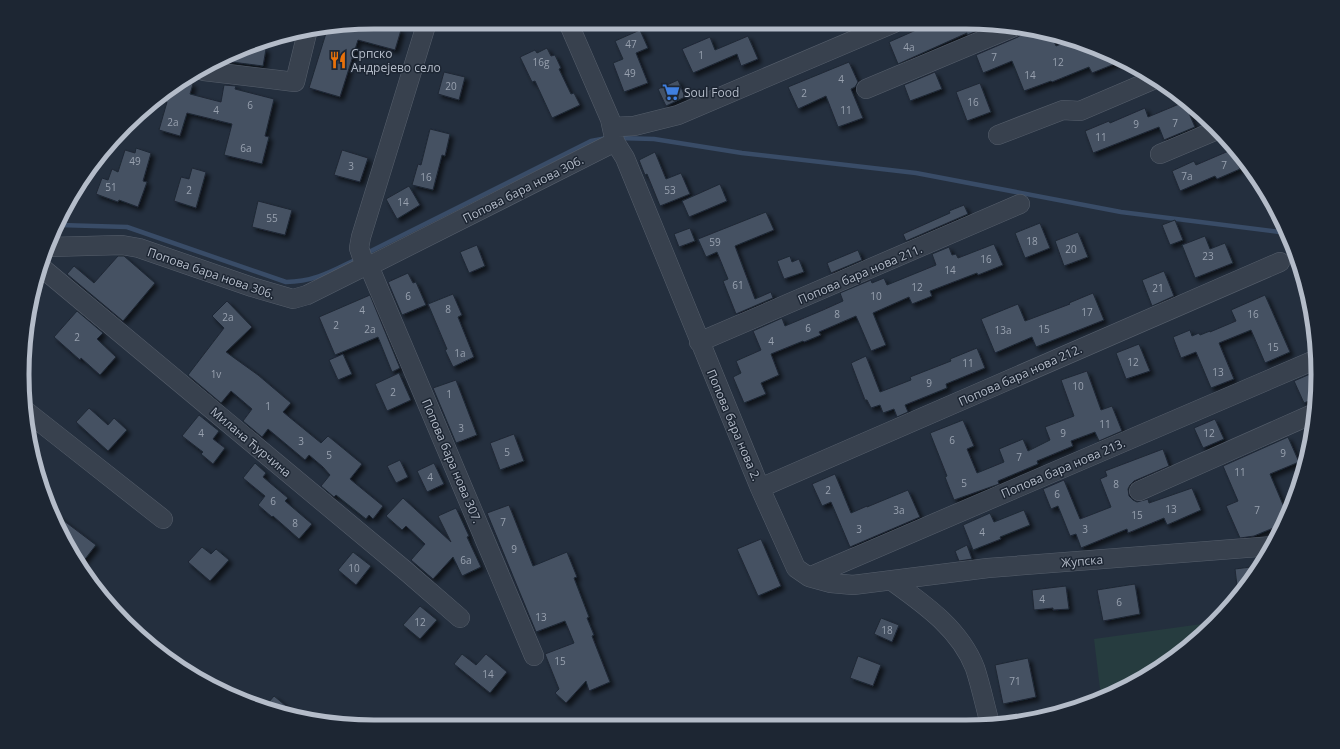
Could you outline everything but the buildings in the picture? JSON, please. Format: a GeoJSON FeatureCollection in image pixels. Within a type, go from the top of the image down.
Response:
{"type":"FeatureCollection","features":[{"type":"Feature","properties":{"kind":"street"},"geometry":{"type":"LineString","coordinates":[[364,261],[361,237],[425,29]]}},
{"type":"Feature","properties":{"kind":"street","name":"Попова бара нова 2."},"geometry":{"type":"LineString","coordinates":[[571,29],[610,119],[613,135],[625,158],[760,488],[796,568],[809,577],[831,583],[853,585],[892,581]]}},
{"type":"Feature","properties":{"kind":"street"},"geometry":{"type":"LineString","coordinates":[[613,135],[634,126],[678,115],[880,29]]}},
{"type":"Feature","properties":{"kind":"street"},"geometry":{"type":"LineString","coordinates":[[866,89],[1004,31]]}},
{"type":"Feature","properties":{"kind":"street"},"geometry":{"type":"LineString","coordinates":[[207,72],[295,82],[306,36]]}},
{"type":"Feature","properties":{"kind":"street"},"geometry":{"type":"LineString","coordinates":[[998,135],[1063,110],[1080,110],[1149,82]]}},
{"type":"Feature","properties":{"kind":"street"},"geometry":{"type":"LineString","coordinates":[[1160,154],[1212,132]]}},
{"type":"Feature","properties":{"kind":"street","name":"Попова бара нова 306."},"geometry":{"type":"LineString","coordinates":[[53,247],[122,244],[139,248],[252,287],[293,299],[307,295],[364,261],[613,135]]}},
{"type":"Feature","properties":{"kind":"street","name":"Попова бара нова 211."},"geometry":{"type":"LineString","coordinates":[[700,342],[1020,204]]}},
{"type":"Feature","properties":{"kind":"street","name":"Попова бара нова 307."},"geometry":{"type":"LineString","coordinates":[[364,261],[534,656]]}},
{"type":"Feature","properties":{"kind":"street","name":"Попова бара нова 212."},"geometry":{"type":"LineString","coordinates":[[760,488],[1280,262]]}},
{"type":"Feature","properties":{"kind":"street","name":"Милана Ћурчина"},"geometry":{"type":"LineString","coordinates":[[45,270],[407,572],[460,618]]}},
{"type":"Feature","properties":{"kind":"street","name":"Попова бара нова 213."},"geometry":{"type":"LineString","coordinates":[[809,577],[1310,362]]}},
{"type":"Feature","properties":{"kind":"street"},"geometry":{"type":"LineString","coordinates":[[32,416],[163,518]]}},
{"type":"Feature","properties":{"kind":"street"},"geometry":{"type":"LineString","coordinates":[[1139,491],[1308,417]]}},
{"type":"Feature","properties":{"kind":"street","name":"Жупска"},"geometry":{"type":"LineString","coordinates":[[892,581],[988,568],[1265,547]]}},
{"type":"Feature","properties":{"kind":"street"},"geometry":{"type":"LineString","coordinates":[[892,581],[928,607],[949,628],[964,649],[974,668],[989,719]]}},
{"type":"Feature","properties":{"kind":"green space"},"geometry":{"type":"Polygon","coordinates":[[[1205,624],[1176,649],[1157,662],[1138,674],[1100,693],[1094,639],[1205,624]]]}},
{"type":"Feature","properties":{"kind":"waterway"},"geometry":{"type":"LineString","coordinates":[[365,254],[591,141],[607,138]]}},
{"type":"Feature","properties":{"kind":"waterway"},"geometry":{"type":"LineString","coordinates":[[618,138],[654,139],[742,153],[916,173],[1121,212],[1280,232]]}},
{"type":"Feature","properties":{"kind":"waterway"},"geometry":{"type":"LineString","coordinates":[[63,225],[127,227],[286,282],[315,278],[359,258]]}},
{"type":"Feature","properties":{"kind":"place","name":"Српско Андрејево село"},"geometry":{"type":"Point","coordinates":[338,60]}},
{"type":"Feature","properties":{"kind":"place","name":"Soul Food"},"geometry":{"type":"Point","coordinates":[671,92]}}]}
